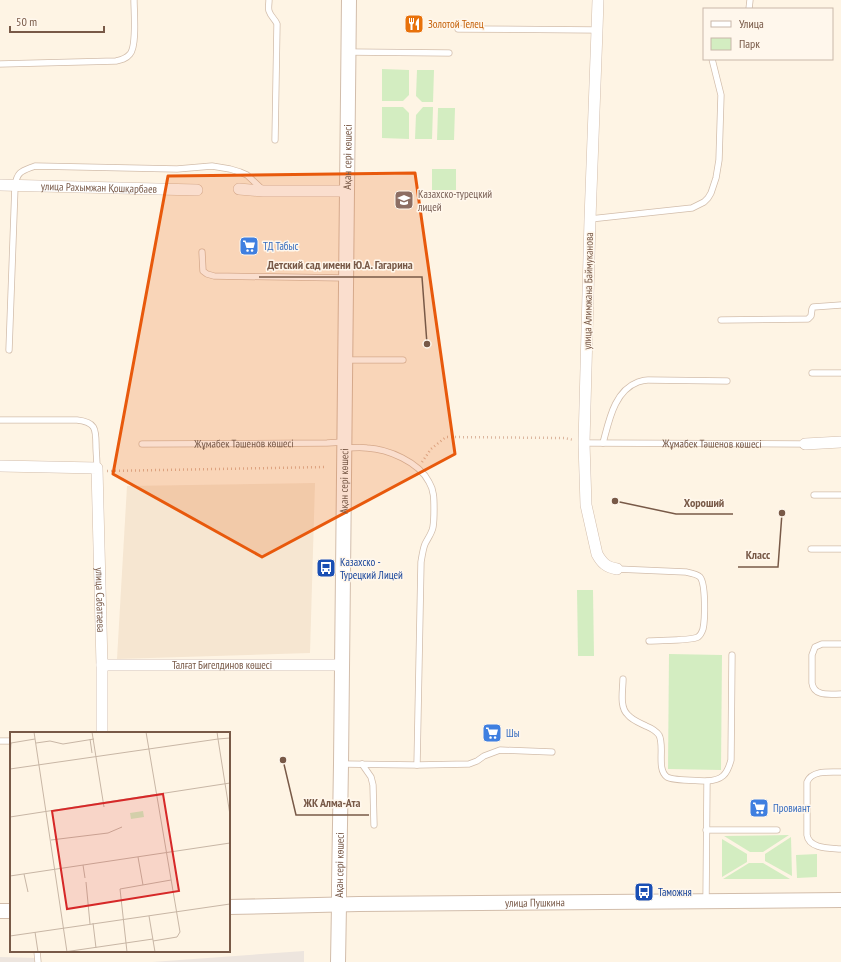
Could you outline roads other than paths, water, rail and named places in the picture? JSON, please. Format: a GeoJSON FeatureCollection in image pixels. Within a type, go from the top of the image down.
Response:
{"type":"FeatureCollection","features":[{"type":"Feature","properties":{"kind":"street","name":"Ақан сері көшесі"},"geometry":{"type":"LineString","coordinates":[[338,962],[342,764],[346,191],[349,0]]}},
{"type":"Feature","properties":{"kind":"street","name":"улица Алимжана Баймуканова"},"geometry":{"type":"LineString","coordinates":[[598,0],[584,443],[586,505],[597,554],[605,565],[617,569]]}},
{"type":"Feature","properties":{"kind":"street","name":"улица Рахымжан Қошқарбаев"},"geometry":{"type":"LineString","coordinates":[[0,185],[197,190]]}},
{"type":"Feature","properties":{"kind":"street"},"geometry":{"type":"LineString","coordinates":[[239,189],[263,191],[346,191]]}},
{"type":"Feature","properties":{"kind":"street","name":"Жұмабек Тәшенов көшесі"},"geometry":{"type":"LineString","coordinates":[[805,444],[841,442]]}},
{"type":"Feature","properties":{"kind":"street"},"geometry":{"type":"LineString","coordinates":[[0,466],[97,469]]}},
{"type":"Feature","properties":{"kind":"street","name":"улица Сабатаева"},"geometry":{"type":"LineString","coordinates":[[97,469],[102,665],[102,732]]}},
{"type":"Feature","properties":{"kind":"street","name":"Талғат Бигелдинов көшесі"},"geometry":{"type":"LineString","coordinates":[[102,665],[342,665]]}},
{"type":"Feature","properties":{"kind":"street","name":"улица Пушкина"},"geometry":{"type":"LineString","coordinates":[[230,907],[841,900]]}},
{"type":"Feature","properties":{"kind":"lane"},"geometry":{"type":"LineString","coordinates":[[0,64],[116,61],[124,59],[131,53],[134,44],[134,0]]}},
{"type":"Feature","properties":{"kind":"lane"},"geometry":{"type":"LineString","coordinates":[[269,0],[268,9],[277,24],[275,140]]}},
{"type":"Feature","properties":{"kind":"lane"},"geometry":{"type":"LineString","coordinates":[[458,29],[598,30]]}},
{"type":"Feature","properties":{"kind":"lane"},"geometry":{"type":"LineString","coordinates":[[348,52],[449,53]]}},
{"type":"Feature","properties":{"kind":"lane"},"geometry":{"type":"LineString","coordinates":[[590,219],[692,208],[704,202],[708,198],[714,186],[719,160],[721,109],[721,95],[712,60]]}},
{"type":"Feature","properties":{"kind":"lane"},"geometry":{"type":"LineString","coordinates":[[9,350],[15,186],[16,177],[22,171],[35,166],[177,169],[212,166],[247,175],[263,191]]}},
{"type":"Feature","properties":{"kind":"lane"},"geometry":{"type":"LineString","coordinates":[[202,252],[203,271],[214,276],[346,278]]}},
{"type":"Feature","properties":{"kind":"lane"},"geometry":{"type":"LineString","coordinates":[[721,320],[808,319],[811,316],[812,309],[814,307],[841,305]]}},
{"type":"Feature","properties":{"kind":"lane"},"geometry":{"type":"LineString","coordinates":[[345,360],[403,360]]}},
{"type":"Feature","properties":{"kind":"lane"},"geometry":{"type":"LineString","coordinates":[[812,373],[841,373]]}},
{"type":"Feature","properties":{"kind":"lane"},"geometry":{"type":"LineString","coordinates":[[604,443],[609,422],[617,400],[630,387],[638,382],[648,380],[727,381]]}},
{"type":"Feature","properties":{"kind":"lane"},"geometry":{"type":"LineString","coordinates":[[0,420],[77,420],[89,423],[96,432],[97,469]]}},
{"type":"Feature","properties":{"kind":"lane","name":"Жұмабек Тәшенов көшесі"},"geometry":{"type":"LineString","coordinates":[[142,444],[327,443],[345,445],[380,450],[393,454],[418,468],[426,476],[434,495],[433,526],[431,535],[426,543],[421,562],[417,765]]}},
{"type":"Feature","properties":{"kind":"lane","name":"Жұмабек Тәшенов көшесі"},"geometry":{"type":"LineString","coordinates":[[584,443],[805,444]]}},
{"type":"Feature","properties":{"kind":"lane"},"geometry":{"type":"LineString","coordinates":[[814,495],[841,495]]}},
{"type":"Feature","properties":{"kind":"lane"},"geometry":{"type":"LineString","coordinates":[[811,548],[841,549]]}},
{"type":"Feature","properties":{"kind":"lane"},"geometry":{"type":"LineString","coordinates":[[617,569],[693,573],[699,576],[702,582],[704,588],[704,621],[701,634],[695,638],[649,640]]}},
{"type":"Feature","properties":{"kind":"lane"},"geometry":{"type":"LineString","coordinates":[[841,644],[822,644],[815,648],[812,654],[812,688],[818,693],[822,694],[841,694]]}},
{"type":"Feature","properties":{"kind":"lane"},"geometry":{"type":"LineString","coordinates":[[623,679],[623,707],[625,712],[628,716],[656,731],[659,735],[663,773],[670,778],[707,781],[716,780],[721,778],[727,771],[731,760],[732,655]]}},
{"type":"Feature","properties":{"kind":"lane"},"geometry":{"type":"LineString","coordinates":[[342,764],[469,764],[500,750],[552,752]]}},
{"type":"Feature","properties":{"kind":"lane"},"geometry":{"type":"LineString","coordinates":[[362,764],[371,777],[373,785],[374,825]]}},
{"type":"Feature","properties":{"kind":"lane"},"geometry":{"type":"LineString","coordinates":[[841,772],[815,774],[810,777],[807,782],[807,835],[809,841],[818,846],[841,849]]}},
{"type":"Feature","properties":{"kind":"lane"},"geometry":{"type":"LineString","coordinates":[[706,902],[707,781]]}},
{"type":"Feature","properties":{"kind":"lane"},"geometry":{"type":"LineString","coordinates":[[706,830],[777,830]]}},
{"type":"Feature","properties":{"kind":"lane"},"geometry":{"type":"LineString","coordinates":[[37,952],[38,962]]}},
{"type":"Feature","properties":{"kind":"place","name":"Золотой Телец"},"geometry":{"type":"Point","coordinates":[414,24]}},
{"type":"Feature","properties":{"kind":"place","name":"Казахско-турецкий лицей"},"geometry":{"type":"Point","coordinates":[404,200]}},
{"type":"Feature","properties":{"kind":"place","name":"ТД Табыс"},"geometry":{"type":"Point","coordinates":[249,246]}},
{"type":"Feature","properties":{"kind":"place","name":"Детский сад имени Ю.А. Гагарина"},"geometry":{"type":"Point","coordinates":[427,344]}},
{"type":"Feature","properties":{"kind":"place","name":"Хороший"},"geometry":{"type":"Point","coordinates":[615,501]}},
{"type":"Feature","properties":{"kind":"place","name":"Класс"},"geometry":{"type":"Point","coordinates":[782,513]}},
{"type":"Feature","properties":{"kind":"place","name":"Казахско - Турецкий Лицей"},"geometry":{"type":"Point","coordinates":[326,568]}},
{"type":"Feature","properties":{"kind":"place","name":"Шы"},"geometry":{"type":"Point","coordinates":[492,733]}},
{"type":"Feature","properties":{"kind":"place","name":"ЖК Алма-Ата"},"geometry":{"type":"Point","coordinates":[283,760]}},
{"type":"Feature","properties":{"kind":"place","name":"Провиант"},"geometry":{"type":"Point","coordinates":[759,808]}},
{"type":"Feature","properties":{"kind":"place","name":"Таможня"},"geometry":{"type":"Point","coordinates":[644,892]}}]}
